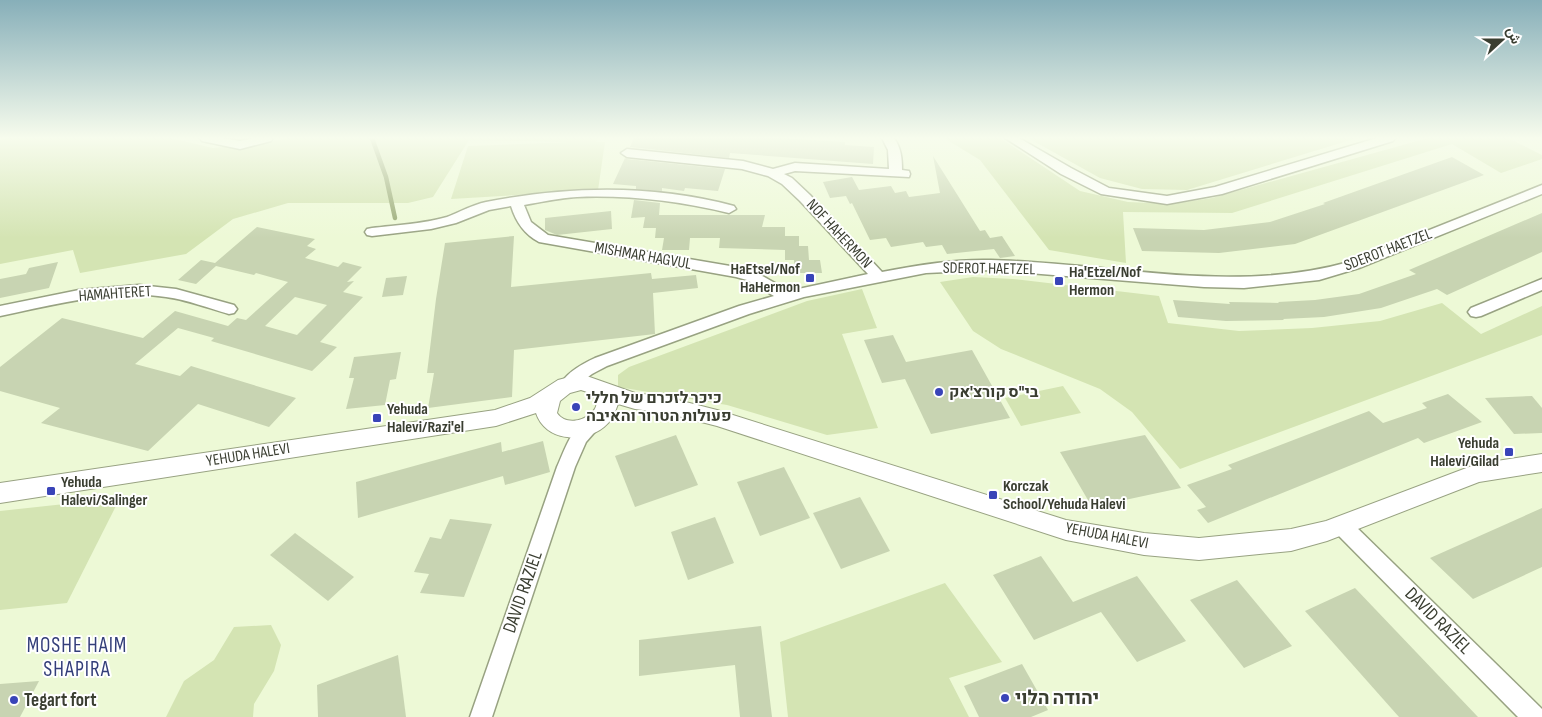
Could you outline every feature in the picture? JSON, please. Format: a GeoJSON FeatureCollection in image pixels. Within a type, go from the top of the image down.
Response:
{"type":"FeatureCollection","features":[{"type":"Feature","properties":{"kind":"street","name":"NOF HAHERMON"},"geometry":{"type":"LineString","coordinates":[[767,171],[787,181],[878,276]]}},
{"type":"Feature","properties":{"kind":"street"},"geometry":{"type":"LineString","coordinates":[[773,173],[779,171]]}},
{"type":"Feature","properties":{"kind":"street"},"geometry":{"type":"LineString","coordinates":[[873,171],[900,173],[900,171]]}},
{"type":"Feature","properties":{"kind":"street"},"geometry":{"type":"LineString","coordinates":[[1067,171],[1106,191],[1167,200],[1217,191],[1280,171]]}},
{"type":"Feature","properties":{"kind":"street","name":"SDEROT HAETZEL"},"geometry":{"type":"LineString","coordinates":[[561,389],[594,365],[612,358],[786,296],[878,276],[926,268],[991,265],[1204,282],[1244,283],[1282,280],[1319,275],[1354,265],[1542,189]]}},
{"type":"Feature","properties":{"kind":"street"},"geometry":{"type":"LineString","coordinates":[[372,232],[431,225],[451,220],[486,206],[575,193],[632,193],[700,200],[729,209]]}},
{"type":"Feature","properties":{"kind":"street","name":"MISHMAR HAGVUL"},"geometry":{"type":"LineString","coordinates":[[516,202],[521,219],[527,228],[534,235],[544,240],[736,272],[752,276],[786,296]]}},
{"type":"Feature","properties":{"kind":"street"},"geometry":{"type":"LineString","coordinates":[[1476,312],[1542,284]]}},
{"type":"Feature","properties":{"kind":"street","name":"HAMAHTERET"},"geometry":{"type":"LineString","coordinates":[[0,311],[103,292],[144,290],[169,292],[229,309]]}},
{"type":"Feature","properties":{"kind":"street"},"geometry":{"type":"LineString","coordinates":[[602,389],[582,382],[561,389],[546,407],[547,415],[555,424],[576,430],[594,424],[608,407],[608,399],[597,375],[606,362],[612,358]]}},
{"type":"Feature","properties":{"kind":"street","name":"YEHUDA HALEVI"},"geometry":{"type":"LineString","coordinates":[[496,418],[537,404],[561,389]]}},
{"type":"Feature","properties":{"kind":"street","name":"YEHUDA HALEVI"},"geometry":{"type":"LineString","coordinates":[[602,389],[635,401],[678,408],[717,418],[1066,530],[1144,544],[1198,549],[1291,540],[1341,525],[1477,473],[1542,463]]}},
{"type":"Feature","properties":{"kind":"street","name":"YEHUDA HALEVI"},"geometry":{"type":"LineString","coordinates":[[594,424],[618,413],[639,409],[678,408]]}},
{"type":"Feature","properties":{"kind":"street","name":"YEHUDA HALEVI"},"geometry":{"type":"LineString","coordinates":[[0,493],[496,418],[527,418],[555,424]]}},
{"type":"Feature","properties":{"kind":"street","name":"DAVID RAZIEL"},"geometry":{"type":"LineString","coordinates":[[555,424],[563,436],[566,467]]}},
{"type":"Feature","properties":{"kind":"street","name":"DAVID RAZIEL"},"geometry":{"type":"LineString","coordinates":[[480,717],[566,467],[579,438],[594,424]]}},
{"type":"Feature","properties":{"kind":"street","name":"DAVID RAZIEL"},"geometry":{"type":"LineString","coordinates":[[1341,525],[1534,717]]}},
{"type":"Feature","properties":{"kind":"green space"},"geometry":{"type":"Polygon","coordinates":[[[0,171],[449,171],[433,197],[408,203],[288,203],[233,219],[186,254],[80,273],[73,250],[0,264],[0,171]]]}},
{"type":"Feature","properties":{"kind":"green space"},"geometry":{"type":"Polygon","coordinates":[[[460,171],[601,171],[598,190],[451,199],[460,171]]]}},
{"type":"Feature","properties":{"kind":"green space"},"geometry":{"type":"Polygon","coordinates":[[[989,171],[1051,171],[1080,191],[1128,202],[1172,204],[1212,198],[1308,171],[1364,171],[1232,213],[1123,212],[1126,263],[1049,250],[989,171]]]}},
{"type":"Feature","properties":{"kind":"green space"},"geometry":{"type":"Polygon","coordinates":[[[1088,171],[1248,171],[1187,190],[1142,189],[1100,178],[1088,171]]]}},
{"type":"Feature","properties":{"kind":"green space"},"geometry":{"type":"Polygon","coordinates":[[[973,277],[1013,279],[1159,296],[1168,323],[1239,331],[1312,328],[1380,321],[1442,303],[1481,334],[1542,306],[1542,335],[1180,469],[1132,412],[1100,389],[1001,349],[973,331],[940,282],[973,277]]]}},
{"type":"Feature","properties":{"kind":"green space"},"geometry":{"type":"Polygon","coordinates":[[[862,289],[877,328],[842,334],[878,428],[827,435],[727,405],[618,387],[618,375],[629,367],[807,301],[862,289]]]}},
{"type":"Feature","properties":{"kind":"green space"},"geometry":{"type":"Polygon","coordinates":[[[1063,386],[1081,413],[1021,426],[1005,398],[1063,386]]]}},
{"type":"Feature","properties":{"kind":"green space"},"geometry":{"type":"Polygon","coordinates":[[[120,498],[67,603],[0,610],[0,511],[120,498]]]}},
{"type":"Feature","properties":{"kind":"green space"},"geometry":{"type":"Polygon","coordinates":[[[945,583],[1002,662],[949,678],[969,717],[788,717],[780,642],[945,583]]]}},
{"type":"Feature","properties":{"kind":"green space"},"geometry":{"type":"Polygon","coordinates":[[[271,625],[281,645],[274,671],[254,704],[253,717],[166,717],[184,681],[214,660],[234,627],[271,625]]]}},
{"type":"Feature","properties":{"kind":"building"},"geometry":{"type":"Polygon","coordinates":[[[619,171],[724,171],[718,191],[685,188],[684,191],[662,188],[662,191],[636,189],[636,186],[613,184],[619,171]]]}},
{"type":"Feature","properties":{"kind":"building"},"geometry":{"type":"Polygon","coordinates":[[[936,171],[943,171],[980,231],[985,230],[990,238],[1002,236],[1015,256],[1000,258],[994,249],[947,254],[942,245],[926,247],[923,242],[891,247],[886,238],[870,240],[852,203],[850,204],[846,196],[830,198],[823,182],[852,177],[859,190],[891,186],[895,193],[906,191],[909,197],[940,193],[936,171]]]}},
{"type":"Feature","properties":{"kind":"building"},"geometry":{"type":"Polygon","coordinates":[[[1411,171],[1478,171],[1484,175],[1295,244],[1219,253],[1142,251],[1133,228],[1204,230],[1270,222],[1325,204],[1323,203],[1411,171]]]}},
{"type":"Feature","properties":{"kind":"building"},"geometry":{"type":"Polygon","coordinates":[[[634,200],[660,203],[659,215],[765,215],[762,227],[785,227],[785,236],[799,236],[799,246],[808,246],[809,260],[820,260],[822,273],[795,273],[794,260],[785,260],[785,250],[719,248],[720,238],[690,238],[689,250],[662,250],[664,238],[655,238],[656,228],[643,228],[645,217],[631,218],[634,200]]]}},
{"type":"Feature","properties":{"kind":"building"},"geometry":{"type":"Polygon","coordinates":[[[611,211],[612,229],[557,235],[545,230],[545,218],[611,211]]]}},
{"type":"Feature","properties":{"kind":"building"},"geometry":{"type":"Polygon","coordinates":[[[1542,213],[1542,252],[1447,295],[1437,289],[1381,308],[1324,317],[1284,320],[1226,321],[1178,317],[1173,300],[1230,304],[1229,302],[1279,303],[1359,294],[1416,274],[1409,270],[1542,213]]]}},
{"type":"Feature","properties":{"kind":"building"},"geometry":{"type":"Polygon","coordinates":[[[257,227],[315,239],[307,246],[316,249],[305,258],[338,267],[343,262],[362,267],[347,282],[354,281],[343,292],[363,297],[320,342],[337,347],[312,371],[211,341],[214,338],[178,328],[135,364],[180,376],[191,366],[296,398],[269,427],[198,404],[148,451],[41,423],[60,408],[0,391],[0,367],[62,318],[143,338],[175,311],[228,326],[237,318],[246,320],[288,282],[256,273],[254,275],[216,266],[196,284],[178,280],[201,260],[215,263],[257,227]],[[295,297],[265,326],[297,335],[327,305],[295,297]]]}},
{"type":"Feature","properties":{"kind":"building"},"geometry":{"type":"Polygon","coordinates":[[[514,236],[511,287],[651,273],[652,279],[696,275],[698,288],[653,293],[655,334],[514,350],[512,397],[428,408],[434,373],[427,373],[445,243],[514,236]]]}},
{"type":"Feature","properties":{"kind":"building"},"geometry":{"type":"Polygon","coordinates":[[[58,262],[49,288],[0,298],[0,279],[26,274],[29,268],[58,262]]]}},
{"type":"Feature","properties":{"kind":"building"},"geometry":{"type":"Polygon","coordinates":[[[407,276],[403,295],[382,297],[386,278],[407,276]]]}},
{"type":"Feature","properties":{"kind":"building"},"geometry":{"type":"Polygon","coordinates":[[[893,335],[906,362],[972,350],[1010,418],[931,434],[905,379],[882,383],[864,340],[893,335]]]}},
{"type":"Feature","properties":{"kind":"building"},"geometry":{"type":"Polygon","coordinates":[[[401,352],[396,379],[390,380],[385,405],[346,409],[354,378],[349,378],[354,357],[401,352]]]}},
{"type":"Feature","properties":{"kind":"building"},"geometry":{"type":"Polygon","coordinates":[[[1448,394],[1482,422],[1424,443],[1418,438],[1208,523],[1197,510],[1206,507],[1187,485],[1232,469],[1228,465],[1369,411],[1383,423],[1427,408],[1422,403],[1448,394]]]}},
{"type":"Feature","properties":{"kind":"building"},"geometry":{"type":"Polygon","coordinates":[[[1532,396],[1542,408],[1542,433],[1514,434],[1485,398],[1532,396]]]}},
{"type":"Feature","properties":{"kind":"building"},"geometry":{"type":"Polygon","coordinates":[[[676,435],[698,485],[635,507],[615,456],[676,435]]]}},
{"type":"Feature","properties":{"kind":"building"},"geometry":{"type":"Polygon","coordinates":[[[1145,435],[1181,488],[1092,507],[1060,452],[1145,435]]]}},
{"type":"Feature","properties":{"kind":"building"},"geometry":{"type":"Polygon","coordinates":[[[543,441],[550,472],[505,485],[503,476],[358,518],[356,482],[501,442],[502,452],[543,441]]]}},
{"type":"Feature","properties":{"kind":"building"},"geometry":{"type":"Polygon","coordinates":[[[784,467],[810,518],[760,536],[737,482],[784,467]]]}},
{"type":"Feature","properties":{"kind":"building"},"geometry":{"type":"Polygon","coordinates":[[[860,497],[890,551],[841,569],[813,513],[860,497]]]}},
{"type":"Feature","properties":{"kind":"building"},"geometry":{"type":"Polygon","coordinates":[[[1542,508],[1542,567],[1473,599],[1430,558],[1542,508]]]}},
{"type":"Feature","properties":{"kind":"building"},"geometry":{"type":"Polygon","coordinates":[[[715,517],[734,563],[688,580],[671,532],[715,517]]]}},
{"type":"Feature","properties":{"kind":"building"},"geometry":{"type":"Polygon","coordinates":[[[450,519],[492,524],[464,597],[420,593],[429,574],[414,572],[430,537],[441,539],[450,519]]]}},
{"type":"Feature","properties":{"kind":"building"},"geometry":{"type":"Polygon","coordinates":[[[295,533],[354,577],[328,601],[270,555],[295,533]]]}},
{"type":"Feature","properties":{"kind":"building"},"geometry":{"type":"Polygon","coordinates":[[[1041,556],[1073,602],[1137,576],[1186,641],[1137,662],[1101,612],[1034,640],[993,575],[1041,556]]]}},
{"type":"Feature","properties":{"kind":"building"},"geometry":{"type":"Polygon","coordinates":[[[1237,580],[1292,646],[1244,668],[1190,600],[1237,580]]]}},
{"type":"Feature","properties":{"kind":"building"},"geometry":{"type":"Polygon","coordinates":[[[1355,588],[1478,717],[1399,717],[1305,611],[1355,588]]]}},
{"type":"Feature","properties":{"kind":"building"},"geometry":{"type":"Polygon","coordinates":[[[761,626],[772,717],[740,717],[735,665],[639,676],[639,640],[761,626]]]}},
{"type":"Feature","properties":{"kind":"building"},"geometry":{"type":"Polygon","coordinates":[[[398,655],[406,717],[318,717],[317,685],[398,655]]]}},
{"type":"Feature","properties":{"kind":"building","name":"יהודה הלוי"},"geometry":{"type":"Polygon","coordinates":[[[1022,664],[1048,710],[1031,717],[979,717],[964,686],[1022,664]]]}},
{"type":"Feature","properties":{"kind":"building","name":"Tegart fort"},"geometry":{"type":"Polygon","coordinates":[[[39,681],[20,717],[0,717],[0,684],[39,681]]]}},
{"type":"Feature","properties":{"kind":"waterway"},"geometry":{"type":"LineString","coordinates":[[384,171],[395,218]]}},
{"type":"Feature","properties":{"kind":"place","name":"HaEtsel/Nof HaHermon"},"geometry":{"type":"Point","coordinates":[810,278]}},
{"type":"Feature","properties":{"kind":"place","name":"Ha'Etzel/Nof Hermon"},"geometry":{"type":"Point","coordinates":[1059,281]}},
{"type":"Feature","properties":{"kind":"place","name":"בי''ס קורצ'אק"},"geometry":{"type":"Point","coordinates":[939,392]}},
{"type":"Feature","properties":{"kind":"place","name":"כיכר לזכרם של חללי פעולות הטרור והאיבה"},"geometry":{"type":"Point","coordinates":[576,407]}},
{"type":"Feature","properties":{"kind":"place","name":"Yehuda Halevi/Razi'el"},"geometry":{"type":"Point","coordinates":[377,418]}},
{"type":"Feature","properties":{"kind":"place","name":"Yehuda Halevi/Gilad"},"geometry":{"type":"Point","coordinates":[1509,452]}},
{"type":"Feature","properties":{"kind":"place","name":"Yehuda Halevi/Salinger"},"geometry":{"type":"Point","coordinates":[51,491]}},
{"type":"Feature","properties":{"kind":"place","name":"Korczak School/Yehuda Halevi"},"geometry":{"type":"Point","coordinates":[993,495]}},
{"type":"Feature","properties":{"kind":"place","name":"יהודה הלוי"},"geometry":{"type":"Point","coordinates":[1005,698]}},
{"type":"Feature","properties":{"kind":"place","name":"Tegart fort"},"geometry":{"type":"Point","coordinates":[14,700]}},
{"type":"Feature","properties":{"kind":"district","name":"MOSHE HAIM SHAPIRA"},"geometry":{"type":"Point","coordinates":[77,657]}}]}
